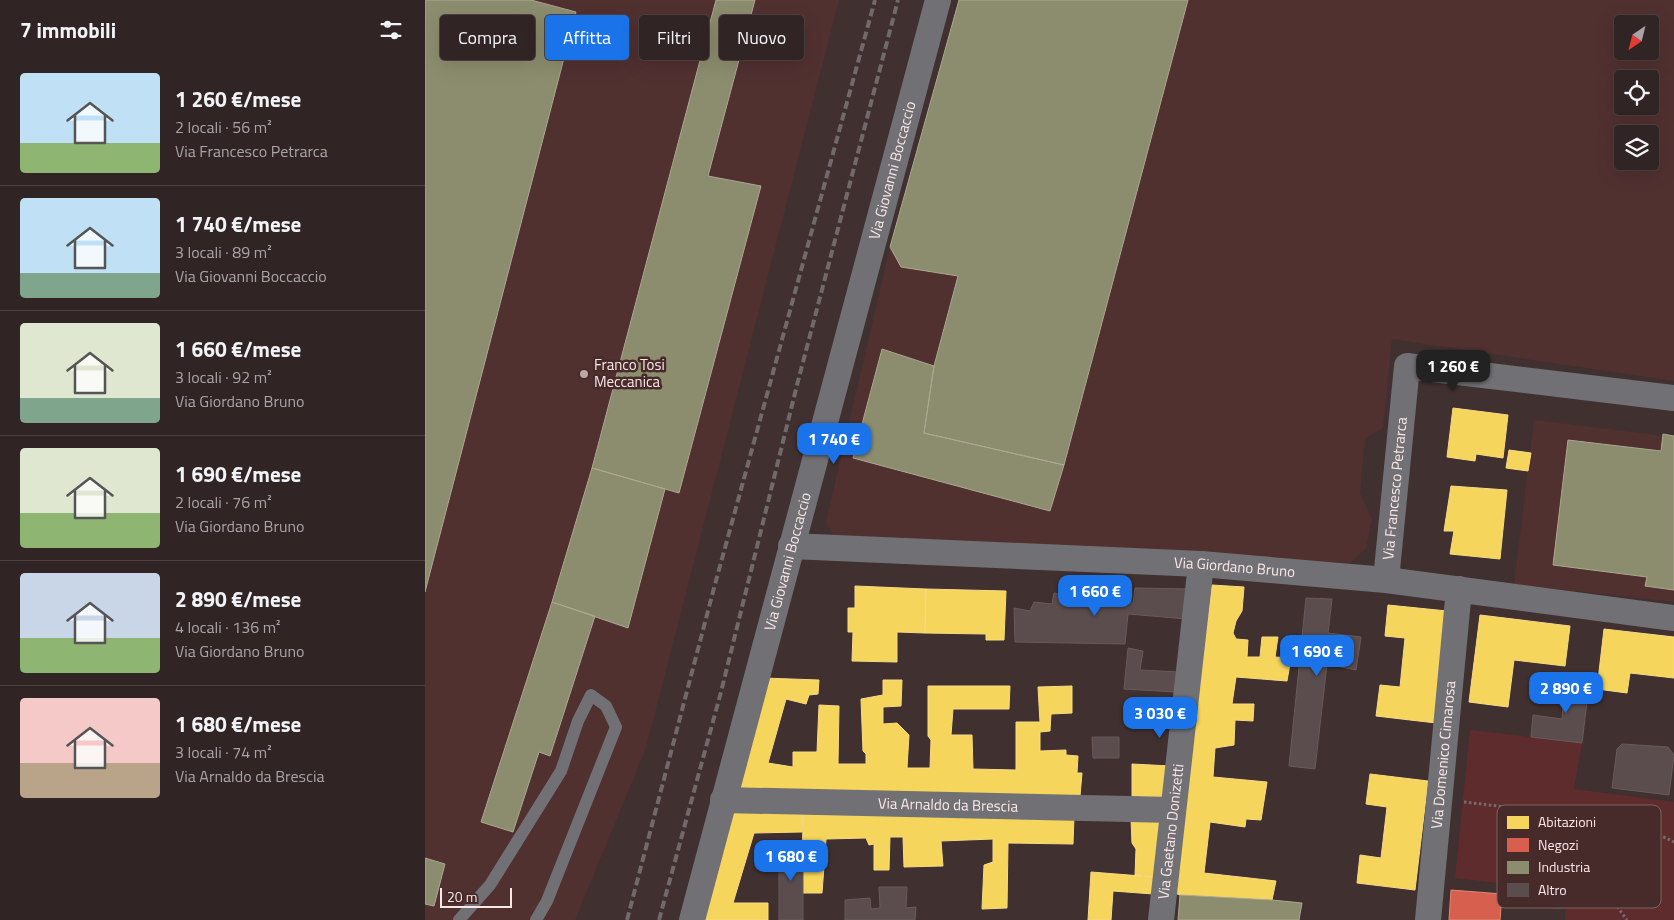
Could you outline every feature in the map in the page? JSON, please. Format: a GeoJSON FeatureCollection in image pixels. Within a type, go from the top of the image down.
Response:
{"type":"FeatureCollection","features":[{"type":"Feature","properties":{"kind":"street","name":"Via Giovanni Boccaccio"},"geometry":{"type":"LineString","coordinates":[[692,920],[938,0]]}},
{"type":"Feature","properties":{"kind":"street","name":"Via Francesco Petrarca"},"geometry":{"type":"LineString","coordinates":[[1386,580],[1407,366],[1674,398]]}},
{"type":"Feature","properties":{"kind":"street","name":"Via Giordano Bruno"},"geometry":{"type":"LineString","coordinates":[[791,546],[1201,564],[1386,580],[1674,618]]}},
{"type":"Feature","properties":{"kind":"street","name":"Via Gaetano Donizetti"},"geometry":{"type":"LineString","coordinates":[[1161,920],[1201,564]]}},
{"type":"Feature","properties":{"kind":"street","name":"Via Domenico Cimarosa"},"geometry":{"type":"LineString","coordinates":[[1428,920],[1459,589]]}},
{"type":"Feature","properties":{"kind":"street","name":"Via Arnaldo da Brescia"},"geometry":{"type":"LineString","coordinates":[[723,800],[1173,810]]}},
{"type":"Feature","properties":{"kind":"lane"},"geometry":{"type":"LineString","coordinates":[[459,920],[490,885],[561,771],[578,721],[591,695],[606,706],[616,727],[547,901],[537,920]]}},
{"type":"Feature","properties":{"kind":"path"},"geometry":{"type":"LineString","coordinates":[[1440,798],[1497,806]]}},
{"type":"Feature","properties":{"kind":"path"},"geometry":{"type":"LineString","coordinates":[[1661,836],[1674,842]]}},
{"type":"Feature","properties":{"kind":"path"},"geometry":{"type":"LineString","coordinates":[[1618,908],[1627,920]]}},
{"type":"Feature","properties":{"kind":"shaded area","name":"Franco Tosi Meccanica"},"geometry":{"type":"Polygon","coordinates":[[[425,0],[839,0],[646,748],[575,920],[425,920],[425,0]]]}},
{"type":"Feature","properties":{"kind":"shaded area"},"geometry":{"type":"Polygon","coordinates":[[[959,0],[1674,0],[1674,381],[1392,339],[1383,428],[1365,438],[1360,493],[1372,519],[1366,548],[1350,563],[836,540],[826,522],[890,247],[959,0]]]}},
{"type":"Feature","properties":{"kind":"shaded area"},"geometry":{"type":"Polygon","coordinates":[[[1534,420],[1674,437],[1674,602],[1514,584],[1534,420]]]}},
{"type":"Feature","properties":{"kind":"shaded area"},"geometry":{"type":"Polygon","coordinates":[[[1470,730],[1582,743],[1574,789],[1674,802],[1674,920],[1565,920],[1566,908],[1661,908],[1661,805],[1497,805],[1497,883],[1455,878],[1470,730]]]}},
{"type":"Feature","properties":{"kind":"building: Abitazioni"},"geometry":{"type":"Polygon","coordinates":[[[1453,408],[1508,415],[1503,458],[1476,454],[1475,461],[1447,457],[1453,408]]]}},
{"type":"Feature","properties":{"kind":"building: Abitazioni"},"geometry":{"type":"Polygon","coordinates":[[[1509,450],[1531,453],[1528,471],[1506,468],[1509,450]]]}},
{"type":"Feature","properties":{"kind":"building: Abitazioni"},"geometry":{"type":"Polygon","coordinates":[[[1451,486],[1507,490],[1500,559],[1450,554],[1454,531],[1444,531],[1451,486]]]}},
{"type":"Feature","properties":{"kind":"building: Abitazioni"},"geometry":{"type":"Polygon","coordinates":[[[1212,585],[1244,587],[1242,611],[1236,621],[1233,633],[1236,639],[1248,640],[1247,657],[1260,657],[1262,637],[1278,637],[1275,657],[1291,658],[1287,681],[1236,677],[1232,704],[1254,704],[1253,721],[1235,720],[1234,745],[1215,748],[1213,777],[1267,782],[1261,820],[1246,819],[1245,827],[1210,822],[1204,873],[1276,881],[1272,900],[1180,895],[1175,893],[1212,585]]]}},
{"type":"Feature","properties":{"kind":"building: Abitazioni"},"geometry":{"type":"Polygon","coordinates":[[[855,586],[926,589],[925,633],[897,632],[897,662],[852,661],[853,632],[848,632],[848,608],[855,608],[855,586]]]}},
{"type":"Feature","properties":{"kind":"building: Abitazioni"},"geometry":{"type":"Polygon","coordinates":[[[926,589],[1006,591],[1004,640],[986,640],[986,634],[925,633],[926,589]]]}},
{"type":"Feature","properties":{"kind":"building: Abitazioni"},"geometry":{"type":"Polygon","coordinates":[[[1388,605],[1447,611],[1436,723],[1376,716],[1380,685],[1400,687],[1405,638],[1385,636],[1388,605]]]}},
{"type":"Feature","properties":{"kind":"building: Abitazioni"},"geometry":{"type":"Polygon","coordinates":[[[1480,615],[1570,626],[1565,666],[1514,660],[1508,707],[1469,702],[1480,615]]]}},
{"type":"Feature","properties":{"kind":"building: Abitazioni"},"geometry":{"type":"Polygon","coordinates":[[[1604,629],[1674,637],[1674,678],[1630,673],[1627,693],[1597,689],[1604,629]]]}},
{"type":"Feature","properties":{"kind":"building: Abitazioni"},"geometry":{"type":"Polygon","coordinates":[[[763,678],[819,680],[818,694],[809,695],[806,704],[786,699],[768,763],[793,767],[793,752],[817,752],[819,705],[839,706],[838,764],[866,764],[866,754],[863,751],[861,699],[883,695],[883,680],[902,680],[901,706],[883,707],[883,724],[897,723],[909,735],[907,768],[930,768],[931,740],[928,736],[928,686],[1010,686],[1009,709],[953,709],[951,735],[972,735],[973,769],[1016,770],[1016,722],[1040,722],[1038,687],[1072,686],[1072,713],[1051,714],[1050,731],[1040,732],[1040,751],[1066,750],[1066,755],[1078,756],[1077,773],[1082,773],[1080,796],[734,788],[763,678]]]}},
{"type":"Feature","properties":{"kind":"building: Abitazioni"},"geometry":{"type":"Polygon","coordinates":[[[1132,764],[1171,766],[1165,797],[1132,796],[1132,764]]]}},
{"type":"Feature","properties":{"kind":"building: Abitazioni"},"geometry":{"type":"Polygon","coordinates":[[[1370,774],[1428,781],[1415,890],[1357,883],[1360,855],[1381,858],[1387,807],[1366,804],[1370,774]]]}},
{"type":"Feature","properties":{"kind":"building: Abitazioni"},"geometry":{"type":"Polygon","coordinates":[[[732,808],[803,810],[802,832],[754,833],[733,903],[768,903],[768,920],[701,920],[732,808]]]}},
{"type":"Feature","properties":{"kind":"building: Abitazioni"},"geometry":{"type":"Polygon","coordinates":[[[803,810],[1074,816],[1073,844],[1008,843],[1007,908],[982,909],[984,865],[993,862],[993,839],[941,841],[943,866],[904,867],[903,837],[890,837],[889,870],[874,870],[874,844],[869,845],[866,838],[826,839],[822,893],[802,893],[803,810]]]}},
{"type":"Feature","properties":{"kind":"building: Abitazioni"},"geometry":{"type":"Polygon","coordinates":[[[1131,819],[1163,819],[1154,877],[1135,875],[1136,849],[1132,843],[1131,819]]]}},
{"type":"Feature","properties":{"kind":"building: Abitazioni"},"geometry":{"type":"Polygon","coordinates":[[[1091,872],[1154,877],[1153,894],[1113,891],[1111,920],[1088,920],[1091,872]]]}},
{"type":"Feature","properties":{"kind":"building: Negozi"},"geometry":{"type":"Polygon","coordinates":[[[1451,890],[1497,894],[1497,908],[1501,908],[1500,920],[1449,920],[1451,890]]]}},
{"type":"Feature","properties":{"kind":"building: Industria"},"geometry":{"type":"Polygon","coordinates":[[[425,0],[531,0],[576,12],[575,15],[545,15],[545,60],[564,60],[425,592],[425,0]]]}},
{"type":"Feature","properties":{"kind":"building: Industria"},"geometry":{"type":"Polygon","coordinates":[[[716,0],[755,0],[751,15],[719,15],[719,60],[739,60],[708,176],[761,186],[679,493],[592,468],[700,60],[709,60],[709,26],[716,0]]]}},
{"type":"Feature","properties":{"kind":"building: Industria"},"geometry":{"type":"Polygon","coordinates":[[[959,0],[1188,0],[1064,465],[924,433],[934,366],[958,276],[901,267],[890,247],[959,0]]]}},
{"type":"Feature","properties":{"kind":"building: Industria"},"geometry":{"type":"Polygon","coordinates":[[[882,349],[934,366],[924,433],[1064,465],[1050,511],[853,458],[882,349]]]}},
{"type":"Feature","properties":{"kind":"building: Industria"},"geometry":{"type":"Polygon","coordinates":[[[1663,434],[1674,436],[1674,590],[1645,586],[1647,577],[1553,565],[1568,440],[1661,451],[1663,434]]]}},
{"type":"Feature","properties":{"kind":"building: Industria"},"geometry":{"type":"Polygon","coordinates":[[[592,468],[665,489],[628,628],[552,602],[592,468]]]}},
{"type":"Feature","properties":{"kind":"building: Industria"},"geometry":{"type":"Polygon","coordinates":[[[552,602],[595,616],[550,756],[539,752],[513,832],[481,822],[552,602]]]}},
{"type":"Feature","properties":{"kind":"building: Industria"},"geometry":{"type":"Polygon","coordinates":[[[425,858],[445,864],[434,906],[425,904],[425,858]]]}},
{"type":"Feature","properties":{"kind":"building: Industria"},"geometry":{"type":"Polygon","coordinates":[[[1180,895],[1302,903],[1299,920],[1178,920],[1180,895]]]}},
{"type":"Feature","properties":{"kind":"building: Altro"},"geometry":{"type":"Polygon","coordinates":[[[1135,588],[1190,589],[1187,619],[1128,614],[1125,644],[1015,642],[1014,608],[1030,611],[1034,602],[1052,604],[1054,593],[1133,603],[1135,588]]]}},
{"type":"Feature","properties":{"kind":"building: Altro"},"geometry":{"type":"Polygon","coordinates":[[[1306,598],[1332,599],[1328,633],[1361,637],[1356,670],[1327,664],[1315,769],[1289,766],[1306,598]]]}},
{"type":"Feature","properties":{"kind":"building: Altro"},"geometry":{"type":"Polygon","coordinates":[[[1128,648],[1143,651],[1140,670],[1180,672],[1175,692],[1124,689],[1128,648]]]}},
{"type":"Feature","properties":{"kind":"building: Altro"},"geometry":{"type":"Polygon","coordinates":[[[1566,673],[1590,677],[1582,743],[1531,737],[1533,715],[1562,719],[1566,673]]]}},
{"type":"Feature","properties":{"kind":"building: Altro"},"geometry":{"type":"Polygon","coordinates":[[[1092,737],[1119,737],[1119,758],[1093,758],[1092,737]]]}},
{"type":"Feature","properties":{"kind":"building: Altro"},"geometry":{"type":"Polygon","coordinates":[[[1622,744],[1668,747],[1674,755],[1669,795],[1612,788],[1617,749],[1622,744]]]}},
{"type":"Feature","properties":{"kind":"building: Altro"},"geometry":{"type":"Polygon","coordinates":[[[779,843],[803,843],[803,920],[779,920],[779,843]]]}},
{"type":"Feature","properties":{"kind":"building: Altro"},"geometry":{"type":"Polygon","coordinates":[[[879,887],[907,887],[906,908],[916,907],[915,920],[845,920],[845,900],[870,898],[871,909],[880,908],[879,887]]]}},
{"type":"Feature","properties":{"kind":"railway"},"geometry":{"type":"LineString","coordinates":[[627,920],[714,588],[875,0]]}},
{"type":"Feature","properties":{"kind":"railway"},"geometry":{"type":"LineString","coordinates":[[659,920],[721,692],[797,385],[898,0]]}},
{"type":"Feature","properties":{"kind":"place","name":"Franco Tosi Meccanica"},"geometry":{"type":"Point","coordinates":[584,374]}}]}
